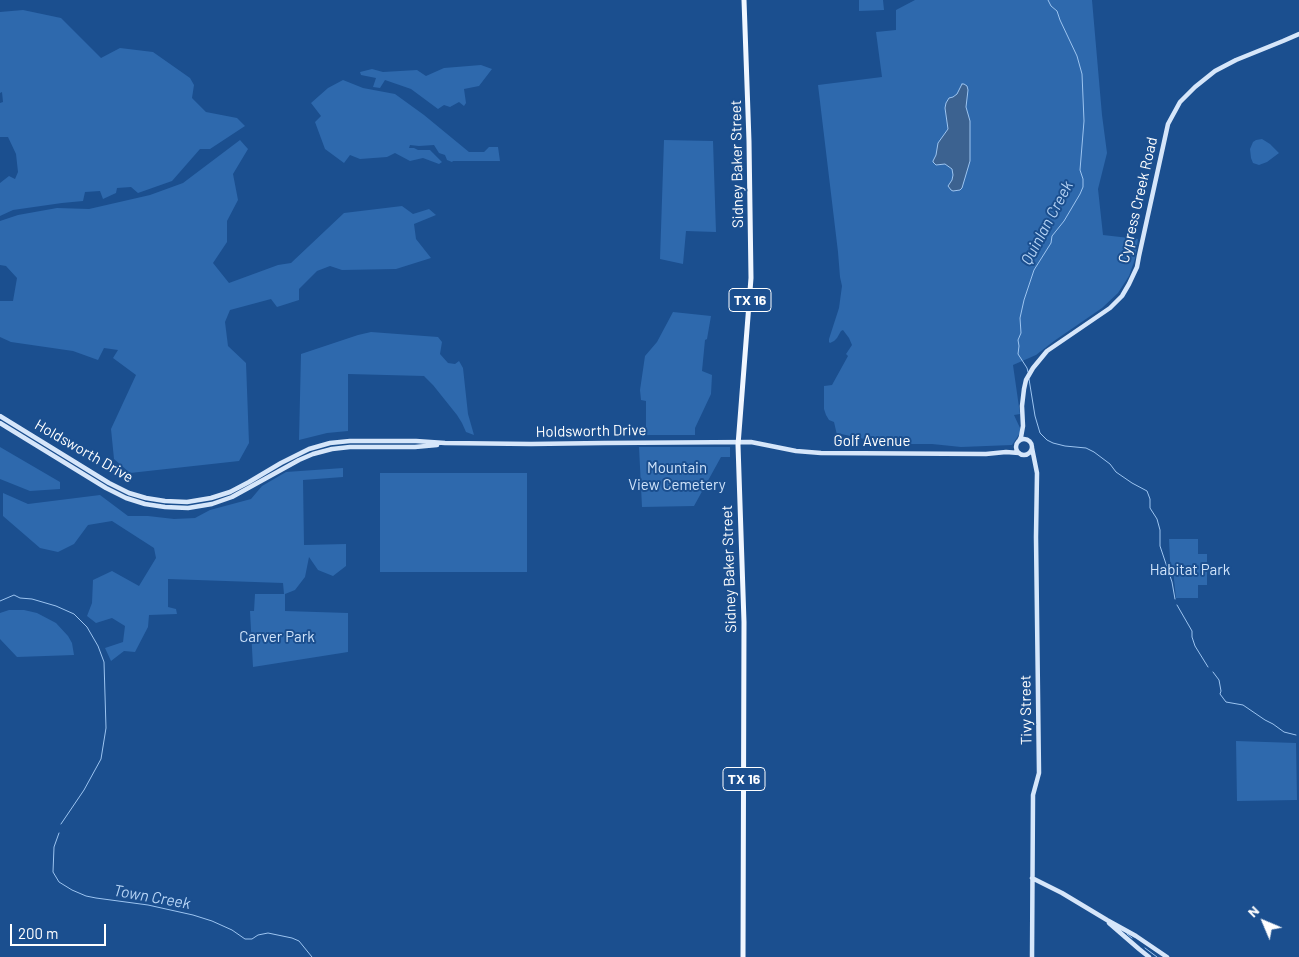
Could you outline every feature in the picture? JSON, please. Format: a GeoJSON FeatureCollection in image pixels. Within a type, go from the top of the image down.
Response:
{"type":"FeatureCollection","features":[{"type":"Feature","properties":{"kind":"main road","name":"Sidney Baker Street"},"geometry":{"type":"LineString","coordinates":[[743,957],[744,622],[738,442],[751,278],[749,134],[744,0]]}},
{"type":"Feature","properties":{"kind":"main road","name":"Cypress Creek Road"},"geometry":{"type":"LineString","coordinates":[[1018,443],[1023,426],[1022,406],[1024,389],[1030,372],[1047,351],[1110,308],[1126,290],[1139,256],[1168,124],[1180,102],[1215,71],[1236,60],[1299,34]]}},
{"type":"Feature","properties":{"kind":"main road","name":"Holdsworth Drive"},"geometry":{"type":"LineString","coordinates":[[0,416],[109,483],[129,493],[146,498],[187,502],[211,498],[230,492],[309,449],[350,440],[531,444],[738,442]]}},
{"type":"Feature","properties":{"kind":"main road","name":"Holdsworth Drive"},"geometry":{"type":"LineString","coordinates":[[0,424],[106,488],[126,498],[145,504],[188,508],[212,504],[232,497],[299,460],[332,449],[350,446],[415,447],[445,443]]}},
{"type":"Feature","properties":{"kind":"main road","name":"Cypress Creek Road"},"geometry":{"type":"LineString","coordinates":[[1023,426],[1029,440]]}},
{"type":"Feature","properties":{"kind":"main road"},"geometry":{"type":"LineString","coordinates":[[1006,452],[1023,439],[1031,442],[1032,448],[1026,455]]}},
{"type":"Feature","properties":{"kind":"main road","name":"Golf Avenue"},"geometry":{"type":"LineString","coordinates":[[738,442],[765,444],[821,453],[1020,453]]}},
{"type":"Feature","properties":{"kind":"main road"},"geometry":{"type":"LineString","coordinates":[[1018,443],[1016,449],[1035,462]]}},
{"type":"Feature","properties":{"kind":"main road"},"geometry":{"type":"LineString","coordinates":[[46,451],[49,446]]}},
{"type":"Feature","properties":{"kind":"main road","name":"Tivy Street"},"geometry":{"type":"LineString","coordinates":[[1032,448],[1037,473],[1039,773],[1033,795],[1032,957]]}},
{"type":"Feature","properties":{"kind":"main road"},"geometry":{"type":"LineString","coordinates":[[1032,878],[1062,893],[1136,936],[1166,957]]}},
{"type":"Feature","properties":{"kind":"main road"},"geometry":{"type":"LineString","coordinates":[[1106,920],[1149,957]]}},
{"type":"Feature","properties":{"kind":"green space"},"geometry":{"type":"Polygon","coordinates":[[[859,0],[883,0],[884,10],[859,11],[859,0]]]}},
{"type":"Feature","properties":{"kind":"green space"},"geometry":{"type":"Polygon","coordinates":[[[915,0],[1092,0],[1107,153],[1098,189],[1103,235],[1138,239],[1135,259],[1129,276],[1118,293],[1102,308],[1036,355],[1013,365],[1020,414],[1014,415],[1020,428],[1020,433],[1012,445],[961,447],[932,444],[888,444],[841,434],[837,435],[834,422],[829,420],[824,409],[824,386],[832,385],[852,345],[843,330],[834,341],[829,342],[839,308],[842,286],[818,85],[882,77],[876,32],[896,30],[896,10],[915,0]]]}},
{"type":"Feature","properties":{"kind":"green space"},"geometry":{"type":"Polygon","coordinates":[[[23,10],[61,18],[101,58],[120,48],[153,52],[190,78],[194,85],[192,98],[206,112],[237,118],[245,126],[210,149],[200,149],[172,181],[138,193],[131,187],[117,188],[116,193],[103,199],[100,191],[85,192],[83,201],[13,210],[0,216],[0,183],[9,176],[15,179],[18,172],[16,154],[8,137],[0,137],[0,103],[3,102],[2,92],[0,93],[0,12],[23,10]]]}},
{"type":"Feature","properties":{"kind":"green space"},"geometry":{"type":"Polygon","coordinates":[[[481,65],[492,69],[479,86],[464,89],[466,103],[464,106],[459,102],[450,107],[444,105],[438,109],[411,89],[385,80],[380,88],[373,87],[376,78],[361,75],[360,72],[372,69],[383,72],[417,70],[426,76],[444,68],[481,65]]]}},
{"type":"Feature","properties":{"kind":"green space"},"geometry":{"type":"Polygon","coordinates":[[[343,80],[363,88],[395,94],[469,152],[484,152],[489,147],[498,147],[500,161],[452,162],[447,160],[445,155],[439,153],[434,145],[410,145],[409,148],[430,150],[442,162],[439,164],[423,158],[410,161],[395,153],[387,157],[360,159],[350,155],[344,163],[325,149],[315,122],[321,116],[311,103],[328,88],[343,80]]]}},
{"type":"Feature","properties":{"kind":"green space"},"geometry":{"type":"Polygon","coordinates":[[[1262,139],[1279,153],[1267,162],[1259,165],[1253,163],[1250,149],[1253,142],[1262,139]]]}},
{"type":"Feature","properties":{"kind":"green space"},"geometry":{"type":"Polygon","coordinates":[[[240,140],[248,149],[233,174],[238,200],[227,221],[227,242],[213,263],[229,283],[278,265],[291,263],[344,213],[402,206],[413,214],[429,209],[436,215],[414,224],[416,239],[431,258],[396,269],[342,270],[330,266],[317,271],[299,289],[299,300],[277,307],[271,299],[230,310],[225,322],[228,346],[246,363],[249,443],[239,461],[130,473],[114,459],[111,429],[136,375],[113,358],[118,350],[104,348],[98,360],[73,351],[11,342],[0,337],[0,301],[13,301],[17,278],[6,266],[0,265],[0,221],[18,215],[57,208],[89,209],[150,195],[183,183],[240,140]]]}},
{"type":"Feature","properties":{"kind":"green space"},"geometry":{"type":"Polygon","coordinates":[[[664,140],[713,141],[716,232],[686,231],[683,264],[660,259],[664,140]]]}},
{"type":"Feature","properties":{"kind":"green space"},"geometry":{"type":"Polygon","coordinates":[[[673,312],[711,316],[707,339],[705,340],[702,371],[712,375],[711,394],[695,428],[695,435],[646,435],[646,401],[641,400],[640,390],[645,356],[657,342],[673,312]]]}},
{"type":"Feature","properties":{"kind":"green space"},"geometry":{"type":"Polygon","coordinates":[[[371,332],[438,337],[442,342],[440,354],[448,363],[455,364],[459,361],[463,368],[468,414],[474,435],[466,432],[457,415],[424,376],[348,374],[348,431],[327,433],[299,440],[301,354],[371,332]]]}},
{"type":"Feature","properties":{"kind":"green space"},"geometry":{"type":"Polygon","coordinates":[[[0,447],[60,482],[60,489],[30,491],[0,479],[0,447]]]}},
{"type":"Feature","properties":{"kind":"green space","name":"Mountain View Cemetery"},"geometry":{"type":"Polygon","coordinates":[[[639,447],[730,447],[730,457],[721,457],[694,506],[642,507],[639,447]]]}},
{"type":"Feature","properties":{"kind":"green space","name":"Carver Park"},"geometry":{"type":"Polygon","coordinates":[[[343,468],[343,477],[303,480],[304,545],[346,544],[346,566],[333,576],[318,570],[309,557],[305,577],[295,590],[285,594],[285,611],[348,613],[348,652],[253,667],[250,611],[254,611],[255,594],[284,594],[283,583],[168,579],[168,607],[176,609],[177,614],[149,615],[148,627],[135,652],[124,651],[111,661],[105,648],[123,642],[125,626],[112,618],[96,623],[87,616],[92,603],[93,580],[112,571],[139,586],[156,558],[154,548],[112,521],[88,525],[74,544],[58,552],[40,548],[3,516],[3,493],[28,504],[100,495],[128,516],[174,519],[195,518],[210,510],[251,499],[262,486],[286,472],[343,468]]]}},
{"type":"Feature","properties":{"kind":"green space"},"geometry":{"type":"Polygon","coordinates":[[[380,473],[527,473],[527,572],[380,572],[380,473]]]}},
{"type":"Feature","properties":{"kind":"green space","name":"Habitat Park"},"geometry":{"type":"Polygon","coordinates":[[[1169,539],[1198,539],[1198,554],[1207,554],[1207,585],[1198,585],[1198,598],[1176,598],[1173,570],[1170,561],[1169,539]]]}},
{"type":"Feature","properties":{"kind":"green space"},"geometry":{"type":"Polygon","coordinates":[[[9,610],[24,610],[37,613],[56,623],[72,643],[74,655],[17,657],[0,639],[0,613],[9,610]]]}},
{"type":"Feature","properties":{"kind":"green space"},"geometry":{"type":"Polygon","coordinates":[[[1236,741],[1296,743],[1297,800],[1237,801],[1236,741]]]}},
{"type":"Feature","properties":{"kind":"shaded area"},"geometry":{"type":"Polygon","coordinates":[[[962,84],[967,86],[968,90],[966,107],[970,121],[970,161],[962,188],[953,191],[948,186],[952,180],[952,169],[945,164],[936,165],[933,161],[938,143],[948,129],[946,103],[949,98],[957,94],[962,84]]]}},
{"type":"Feature","properties":{"kind":"waterway","name":"Quinlan Creek"},"geometry":{"type":"LineString","coordinates":[[1028,372],[1018,354],[1018,340],[1021,333],[1020,318],[1024,300],[1034,270],[1051,243],[1052,236],[1064,221],[1083,187],[1080,170],[1084,121],[1082,74],[1077,56],[1057,11],[1048,0]]}},
{"type":"Feature","properties":{"kind":"waterway","name":"Quinlan Creek"},"geometry":{"type":"LineString","coordinates":[[1029,379],[1035,416],[1040,433],[1047,440],[1065,446],[1086,448],[1094,452],[1110,464],[1116,472],[1147,491],[1150,499],[1150,508],[1157,519],[1160,530],[1160,546],[1172,582],[1175,599]]}},
{"type":"Feature","properties":{"kind":"waterway","name":"Town Creek"},"geometry":{"type":"LineString","coordinates":[[0,601],[14,595],[56,606],[74,614],[87,627],[98,646],[104,662],[106,728],[101,759],[84,790],[61,824]]}},
{"type":"Feature","properties":{"kind":"waterway","name":"Quinlan Creek"},"geometry":{"type":"LineString","coordinates":[[1177,605],[1192,631],[1195,646],[1208,667]]}},
{"type":"Feature","properties":{"kind":"waterway","name":"Quinlan Creek"},"geometry":{"type":"LineString","coordinates":[[1213,672],[1219,680],[1220,694],[1226,702],[1243,705],[1284,732],[1296,735]]}},
{"type":"Feature","properties":{"kind":"waterway","name":"Town Creek"},"geometry":{"type":"LineString","coordinates":[[59,833],[54,847],[53,872],[59,882],[72,890],[86,896],[148,905],[193,915],[232,930],[245,939],[252,939],[258,935],[268,933],[292,938],[299,941],[312,957]]}},
{"type":"Feature","properties":{"kind":"waterway"},"geometry":{"type":"LineString","coordinates":[[1127,934],[1132,938]]}},
{"type":"Feature","properties":{"kind":"waterway"},"geometry":{"type":"LineString","coordinates":[[1145,948],[1157,957]]}}]}
